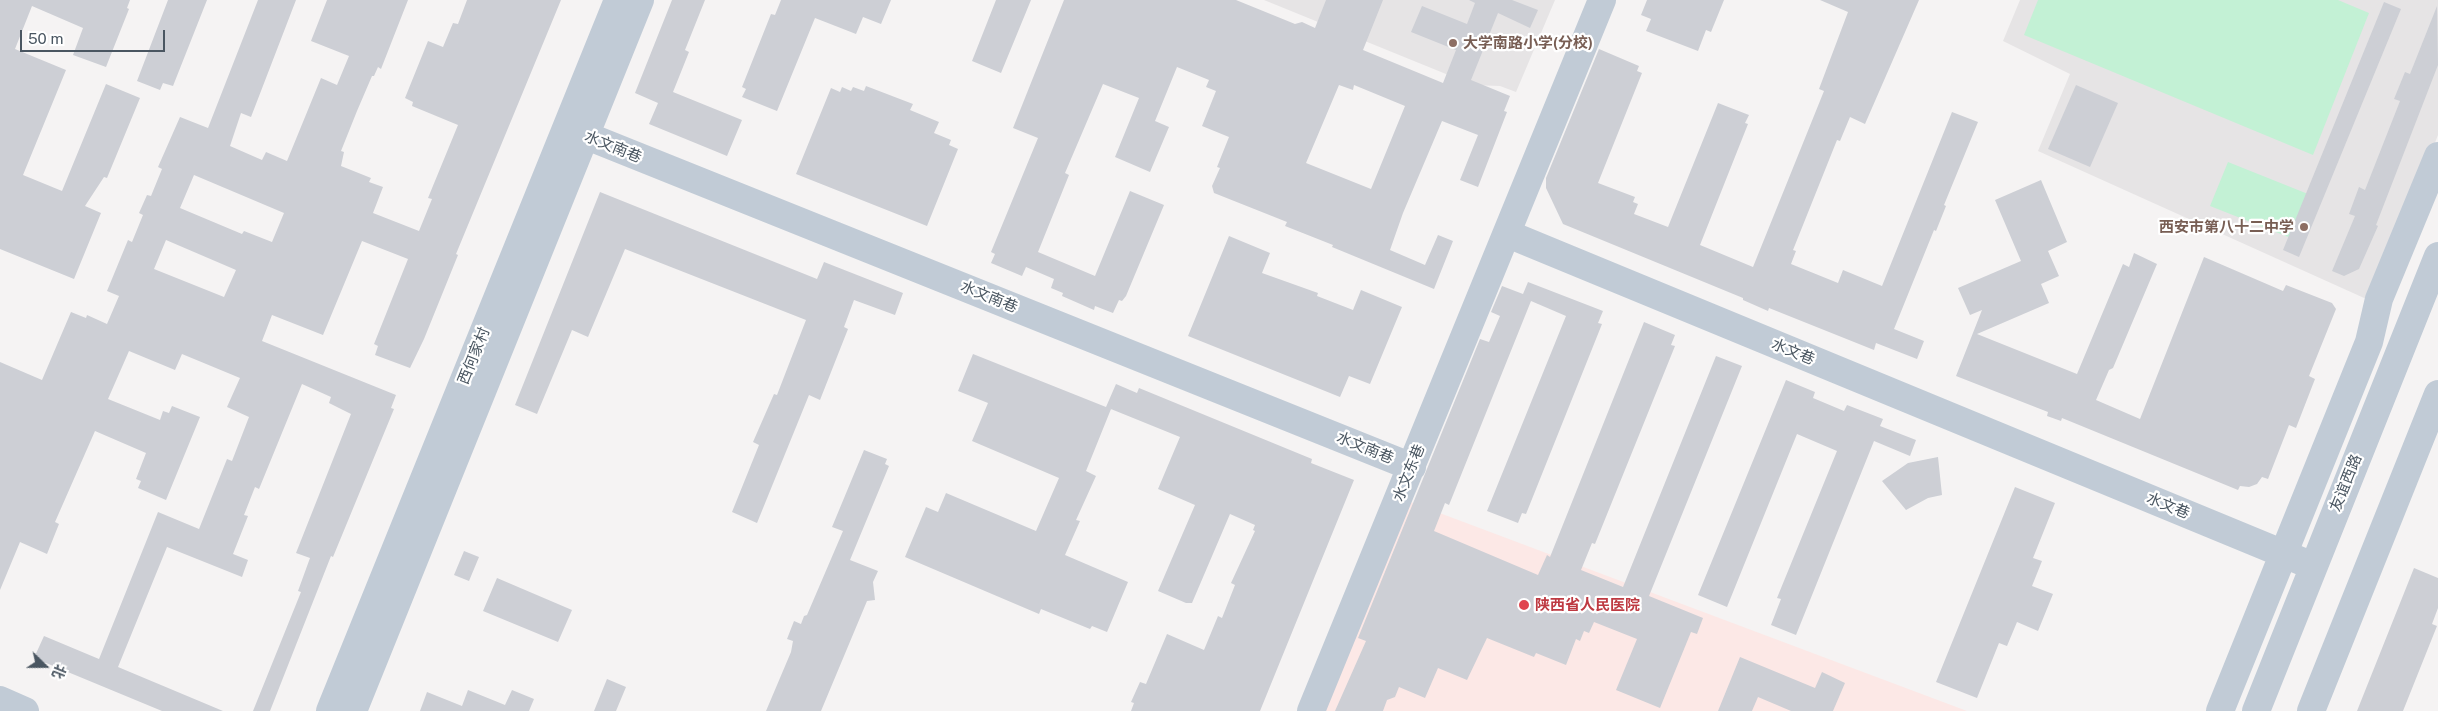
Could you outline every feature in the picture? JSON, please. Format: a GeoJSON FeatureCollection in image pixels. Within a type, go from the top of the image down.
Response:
{"type":"FeatureCollection","features":[{"type":"Feature","properties":{"kind":"street","name":"西何家村"},"geometry":{"type":"LineString","coordinates":[[353,711],[576,132],[618,0]]}},
{"type":"Feature","properties":{"kind":"street","name":"西何家村"},"geometry":{"type":"LineString","coordinates":[[330,711],[576,132],[640,0]]}},
{"type":"Feature","properties":{"kind":"street"},"geometry":{"type":"LineString","coordinates":[[1508,234],[1602,0]]}},
{"type":"Feature","properties":{"kind":"street","name":"水文南巷"},"geometry":{"type":"LineString","coordinates":[[576,132],[1412,467]]}},
{"type":"Feature","properties":{"kind":"street"},"geometry":{"type":"LineString","coordinates":[[2220,711],[2369,342],[2379,299],[2438,156]]}},
{"type":"Feature","properties":{"kind":"street","name":"水文东巷"},"geometry":{"type":"LineString","coordinates":[[1311,711],[1508,234]]}},
{"type":"Feature","properties":{"kind":"street","name":"水文巷"},"geometry":{"type":"LineString","coordinates":[[1508,234],[2313,566]]}},
{"type":"Feature","properties":{"kind":"street","name":"友谊西路"},"geometry":{"type":"LineString","coordinates":[[2256,711],[2438,256]]}},
{"type":"Feature","properties":{"kind":"street","name":"友谊西路"},"geometry":{"type":"LineString","coordinates":[[2276,711],[2438,302]]}},
{"type":"Feature","properties":{"kind":"street"},"geometry":{"type":"LineString","coordinates":[[2311,711],[2438,394]]}},
{"type":"Feature","properties":{"kind":"street"},"geometry":{"type":"LineString","coordinates":[[0,700],[25,711]]}},
{"type":"Feature","properties":{"kind":"shaded area","name":"大学南路小学(分校)"},"geometry":{"type":"Polygon","coordinates":[[[1264,0],[1555,0],[1516,92],[1500,86],[1473,85],[1264,0]]]}},
{"type":"Feature","properties":{"kind":"shaded area","name":"西安市第八十二中学"},"geometry":{"type":"Polygon","coordinates":[[[2020,0],[2438,0],[2438,135],[2373,302],[2038,151],[2070,74],[2003,41],[2020,0]]]}},
{"type":"Feature","properties":{"kind":"shaded area","name":"陕西省人民医院"},"geometry":{"type":"Polygon","coordinates":[[[1405,500],[1967,711],[1319,711],[1405,500]]]}},
{"type":"Feature","properties":{"kind":"green space"},"geometry":{"type":"Polygon","coordinates":[[[2038,0],[2338,0],[2369,13],[2313,155],[2024,35],[2038,0]]]}},
{"type":"Feature","properties":{"kind":"green space"},"geometry":{"type":"Polygon","coordinates":[[[2228,162],[2318,198],[2301,242],[2210,206],[2228,162]]]}},
{"type":"Feature","properties":{"kind":"building"},"geometry":{"type":"Polygon","coordinates":[[[0,0],[130,0],[127,8],[129,9],[106,67],[73,55],[83,28],[32,6],[15,49],[66,70],[23,175],[62,191],[106,84],[140,98],[107,178],[104,177],[85,206],[101,213],[74,279],[0,249],[0,0]]]}},
{"type":"Feature","properties":{"kind":"building"},"geometry":{"type":"Polygon","coordinates":[[[168,0],[207,0],[173,86],[163,83],[160,90],[137,81],[168,0]]]}},
{"type":"Feature","properties":{"kind":"building"},"geometry":{"type":"Polygon","coordinates":[[[258,0],[296,0],[251,117],[241,113],[230,146],[262,160],[266,152],[287,161],[321,78],[337,85],[349,56],[311,41],[327,0],[408,0],[381,69],[378,67],[374,76],[372,76],[357,111],[341,151],[344,152],[341,166],[371,178],[369,182],[383,187],[373,213],[419,231],[432,199],[428,198],[458,125],[412,106],[413,102],[405,98],[428,41],[443,47],[453,23],[458,24],[467,0],[561,0],[456,254],[458,255],[424,339],[410,368],[375,355],[378,346],[374,344],[408,259],[362,241],[323,335],[272,315],[262,341],[396,395],[391,408],[394,409],[333,557],[331,556],[270,711],[253,711],[301,592],[298,591],[310,558],[296,553],[351,414],[329,403],[331,397],[302,384],[259,489],[255,487],[244,515],[248,516],[233,554],[248,560],[242,577],[167,547],[118,667],[223,711],[162,711],[34,658],[44,636],[99,659],[158,512],[199,529],[227,459],[232,461],[249,417],[227,407],[240,378],[182,354],[175,370],[129,351],[108,399],[160,420],[163,411],[169,413],[172,406],[200,417],[166,500],[138,488],[141,481],[136,479],[146,453],[95,431],[55,522],[59,524],[47,554],[20,542],[0,590],[0,362],[42,380],[71,312],[86,318],[87,315],[107,324],[119,296],[107,291],[128,240],[132,242],[143,215],[139,213],[147,195],[151,196],[162,169],[158,167],[180,117],[208,128],[258,0]],[[194,175],[180,208],[242,234],[244,231],[272,242],[284,213],[194,175]],[[166,240],[154,269],[224,297],[236,270],[166,240]]]}},
{"type":"Feature","properties":{"kind":"building"},"geometry":{"type":"Polygon","coordinates":[[[672,0],[705,0],[685,50],[689,52],[673,92],[742,120],[727,156],[649,124],[658,103],[635,93],[672,0]]]}},
{"type":"Feature","properties":{"kind":"building"},"geometry":{"type":"Polygon","coordinates":[[[781,0],[891,0],[881,24],[863,17],[856,34],[815,18],[777,111],[742,97],[746,89],[742,87],[771,14],[775,15],[781,0]]]}},
{"type":"Feature","properties":{"kind":"building"},"geometry":{"type":"Polygon","coordinates":[[[996,0],[1031,0],[1001,73],[972,61],[996,0]]]}},
{"type":"Feature","properties":{"kind":"building"},"geometry":{"type":"Polygon","coordinates":[[[1064,0],[1236,0],[1295,24],[1302,22],[1315,28],[1326,0],[1383,0],[1363,50],[1443,83],[1456,50],[1411,32],[1422,6],[1467,24],[1475,3],[1469,0],[1512,0],[1538,10],[1530,28],[1498,13],[1471,80],[1510,96],[1504,111],[1507,112],[1478,187],[1460,180],[1478,135],[1442,121],[1403,213],[1390,250],[1425,265],[1438,235],[1453,241],[1434,289],[1285,226],[1287,222],[1214,193],[1212,186],[1220,168],[1217,167],[1229,137],[1202,126],[1216,91],[1206,87],[1209,80],[1177,67],[1155,121],[1169,127],[1150,172],[1115,157],[1139,98],[1103,84],[1065,173],[1069,175],[1038,252],[1095,276],[1130,191],[1164,205],[1126,296],[1122,301],[1119,300],[1113,313],[1095,306],[1094,310],[1062,296],[1063,293],[1051,288],[1054,279],[1026,267],[1022,276],[991,263],[995,254],[991,252],[1038,138],[1013,128],[1064,0]],[[1339,85],[1306,163],[1371,189],[1405,106],[1354,85],[1353,90],[1339,85]]]}},
{"type":"Feature","properties":{"kind":"building"},"geometry":{"type":"Polygon","coordinates":[[[1647,0],[1724,0],[1711,32],[1706,30],[1698,51],[1646,31],[1651,19],[1641,15],[1647,0]]]}},
{"type":"Feature","properties":{"kind":"building"},"geometry":{"type":"Polygon","coordinates":[[[1820,0],[1919,0],[1865,124],[1850,117],[1840,141],[1837,140],[1793,250],[1796,251],[1791,264],[1838,283],[1843,270],[1882,286],[1952,112],[1978,122],[1944,205],[1946,206],[1936,231],[1934,230],[1894,329],[1924,341],[1917,359],[1876,343],[1874,350],[1769,308],[1768,311],[1743,300],[1743,298],[1563,224],[1546,188],[1546,178],[1599,49],[1639,66],[1637,71],[1642,73],[1598,183],[1635,197],[1633,202],[1638,204],[1634,214],[1668,227],[1718,103],[1749,115],[1745,123],[1748,124],[1700,245],[1753,267],[1824,91],[1819,89],[1848,12],[1820,0]]]}},
{"type":"Feature","properties":{"kind":"building"},"geometry":{"type":"Polygon","coordinates":[[[2384,2],[2401,9],[2299,257],[2283,250],[2384,2]]]}},
{"type":"Feature","properties":{"kind":"building"},"geometry":{"type":"Polygon","coordinates":[[[2437,6],[2438,65],[2376,225],[2378,226],[2359,269],[2344,276],[2332,271],[2355,216],[2349,214],[2359,187],[2365,190],[2400,101],[2394,99],[2405,72],[2410,74],[2437,6]]]}},
{"type":"Feature","properties":{"kind":"building"},"geometry":{"type":"Polygon","coordinates":[[[2076,85],[2118,103],[2090,167],[2048,149],[2076,85]]]}},
{"type":"Feature","properties":{"kind":"building"},"geometry":{"type":"Polygon","coordinates":[[[866,86],[913,104],[910,110],[939,122],[934,133],[951,140],[949,145],[958,149],[927,226],[796,174],[831,88],[840,92],[842,87],[851,91],[853,87],[864,91],[866,86]]]}},
{"type":"Feature","properties":{"kind":"building"},"geometry":{"type":"Polygon","coordinates":[[[2041,180],[2067,242],[2048,251],[2059,276],[2041,284],[2049,303],[1977,334],[2077,374],[2123,264],[2129,267],[2134,253],[2157,264],[2113,368],[2109,370],[2096,400],[2140,419],[2204,257],[2283,291],[2286,285],[2332,303],[2336,309],[2309,376],[2315,379],[2296,428],[2289,425],[2268,479],[2262,477],[2257,484],[2249,487],[2240,486],[2238,490],[2062,418],[2061,421],[2047,416],[2048,412],[1956,376],[1982,310],[1970,315],[1958,288],[2021,261],[1995,200],[2041,180]]]}},
{"type":"Feature","properties":{"kind":"building"},"geometry":{"type":"Polygon","coordinates":[[[600,192],[817,279],[824,262],[903,293],[895,315],[854,300],[844,327],[848,329],[820,400],[809,395],[757,523],[732,512],[759,445],[753,442],[774,394],[777,395],[806,320],[625,249],[588,337],[572,330],[537,414],[515,405],[600,192]]]}},
{"type":"Feature","properties":{"kind":"building"},"geometry":{"type":"Polygon","coordinates":[[[1229,236],[1270,253],[1262,273],[1318,293],[1317,296],[1353,310],[1361,290],[1402,307],[1370,384],[1349,376],[1340,397],[1188,336],[1229,236]]]}},
{"type":"Feature","properties":{"kind":"building"},"geometry":{"type":"Polygon","coordinates":[[[1528,282],[1603,311],[1598,323],[1602,324],[1526,514],[1522,513],[1518,523],[1487,511],[1566,316],[1531,301],[1449,505],[1445,503],[1434,531],[1538,575],[1547,555],[1550,557],[1644,322],[1675,335],[1671,345],[1675,346],[1595,544],[1592,543],[1581,570],[1623,587],[1716,356],[1742,366],[1649,596],[1703,618],[1697,634],[1691,632],[1660,708],[1616,690],[1637,639],[1594,622],[1589,633],[1584,631],[1580,641],[1576,639],[1566,665],[1536,653],[1534,657],[1487,638],[1467,680],[1438,668],[1425,698],[1399,687],[1395,697],[1387,700],[1383,711],[1335,711],[1366,641],[1358,638],[1480,339],[1489,342],[1500,316],[1491,312],[1502,286],[1523,294],[1528,282]]]}},
{"type":"Feature","properties":{"kind":"building"},"geometry":{"type":"Polygon","coordinates":[[[973,354],[1111,409],[1086,471],[1096,476],[1076,520],[1080,521],[1065,555],[1128,582],[1107,632],[1092,626],[1090,629],[1041,609],[1039,614],[905,557],[926,507],[938,512],[946,493],[1036,531],[1059,478],[972,441],[988,403],[958,391],[973,354]]]}},
{"type":"Feature","properties":{"kind":"building"},"geometry":{"type":"Polygon","coordinates":[[[1786,380],[1815,392],[1813,398],[1844,411],[1847,405],[1883,419],[1880,426],[1916,440],[1910,456],[1874,441],[1796,635],[1771,625],[1781,599],[1777,598],[1837,451],[1797,434],[1727,607],[1698,595],[1786,380]]]}},
{"type":"Feature","properties":{"kind":"building"},"geometry":{"type":"Polygon","coordinates":[[[1116,384],[1137,393],[1139,388],[1312,459],[1311,463],[1354,480],[1260,711],[1131,711],[1134,703],[1131,702],[1140,682],[1146,684],[1167,634],[1204,650],[1218,616],[1222,618],[1235,585],[1231,583],[1255,531],[1253,530],[1255,525],[1230,514],[1192,603],[1186,603],[1158,591],[1195,505],[1158,489],[1180,437],[1106,407],[1116,384]]]}},
{"type":"Feature","properties":{"kind":"building"},"geometry":{"type":"Polygon","coordinates":[[[864,450],[887,459],[885,464],[889,466],[850,560],[878,571],[873,582],[875,600],[867,601],[821,711],[766,711],[791,652],[793,641],[787,639],[794,621],[801,624],[804,616],[807,615],[843,531],[832,527],[864,450]]]}},
{"type":"Feature","properties":{"kind":"building"},"geometry":{"type":"Polygon","coordinates":[[[1938,457],[1942,495],[1928,498],[1906,510],[1882,481],[1908,463],[1938,457]]]}},
{"type":"Feature","properties":{"kind":"building"},"geometry":{"type":"Polygon","coordinates":[[[2015,487],[2055,503],[2033,558],[2042,561],[2032,586],[2053,594],[2038,631],[2017,622],[2007,646],[1999,643],[1977,698],[1936,682],[2015,487]]]}},
{"type":"Feature","properties":{"kind":"building"},"geometry":{"type":"Polygon","coordinates":[[[464,551],[479,557],[469,581],[454,575],[464,551]]]}},
{"type":"Feature","properties":{"kind":"building"},"geometry":{"type":"Polygon","coordinates":[[[2414,568],[2438,578],[2438,608],[2432,624],[2437,626],[2403,711],[2357,711],[2414,568]]]}},
{"type":"Feature","properties":{"kind":"building"},"geometry":{"type":"Polygon","coordinates":[[[497,578],[572,610],[558,642],[483,611],[497,578]]]}},
{"type":"Feature","properties":{"kind":"building"},"geometry":{"type":"Polygon","coordinates":[[[1740,657],[1815,688],[1822,672],[1845,683],[1833,711],[1791,711],[1758,697],[1752,711],[1718,711],[1740,657]]]}},
{"type":"Feature","properties":{"kind":"building"},"geometry":{"type":"Polygon","coordinates":[[[607,679],[626,687],[616,711],[594,711],[607,679]]]}},
{"type":"Feature","properties":{"kind":"building"},"geometry":{"type":"Polygon","coordinates":[[[468,690],[505,705],[512,690],[534,699],[529,711],[420,711],[427,692],[462,706],[468,690]]]}},
{"type":"Feature","properties":{"kind":"place","name":"大学南路小学(分校)"},"geometry":{"type":"Point","coordinates":[1453,43]}},
{"type":"Feature","properties":{"kind":"place","name":"西安市第八十二中学"},"geometry":{"type":"Point","coordinates":[2304,227]}},
{"type":"Feature","properties":{"kind":"place","name":"陕西省人民医院"},"geometry":{"type":"Point","coordinates":[1524,605]}}]}
